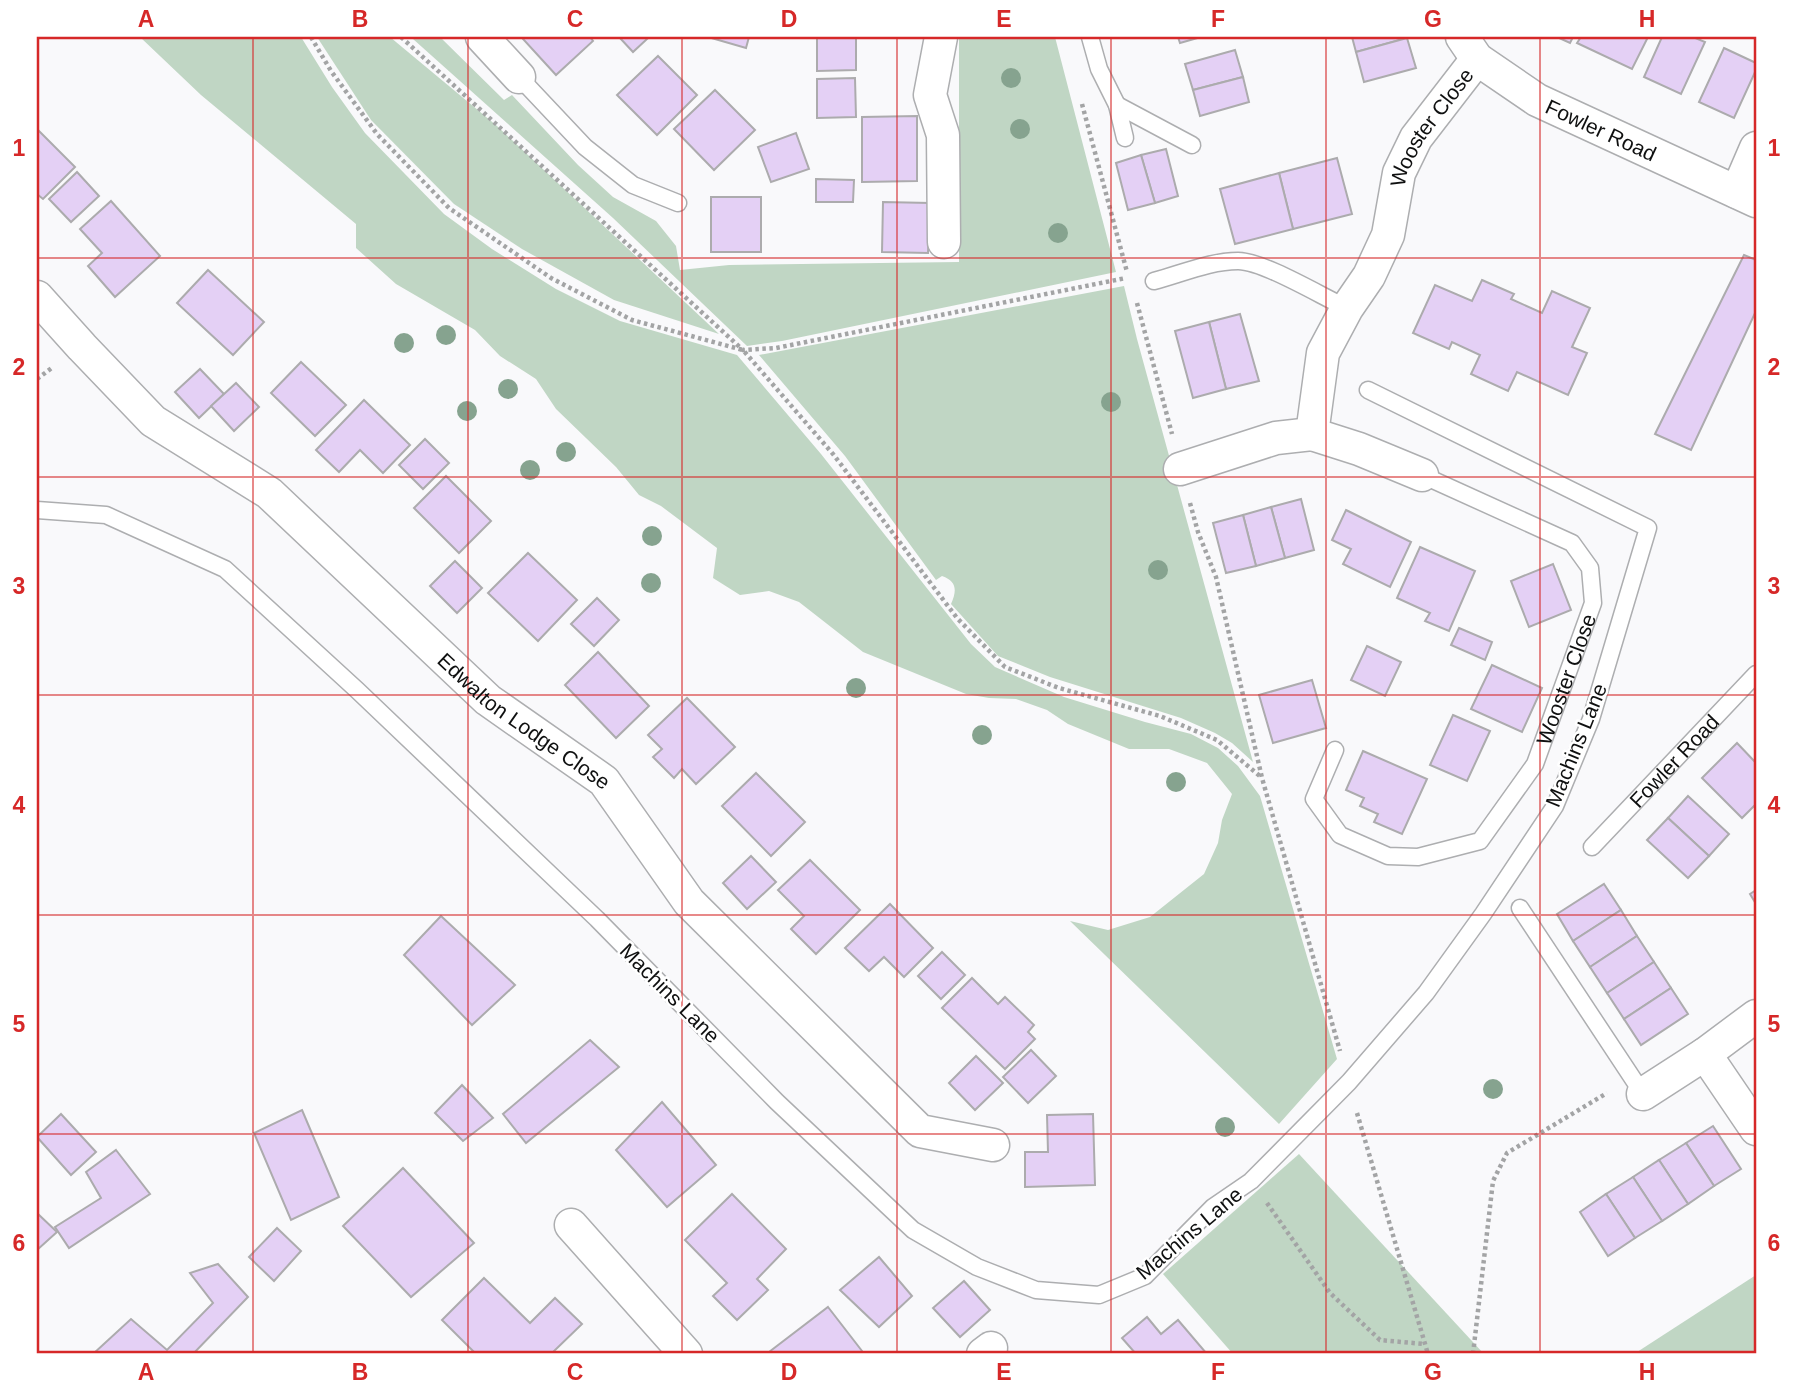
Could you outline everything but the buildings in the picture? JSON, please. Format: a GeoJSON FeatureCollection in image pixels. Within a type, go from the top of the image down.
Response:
{"type":"FeatureCollection","features":[{"type":"Feature","properties":{"kind":"street"},"geometry":{"type":"LineString","coordinates":[[482,37],[519,77]]}},
{"type":"Feature","properties":{"kind":"street"},"geometry":{"type":"LineString","coordinates":[[941,37],[930,95],[943,135],[944,242]]}},
{"type":"Feature","properties":{"kind":"street","name":"Fowler Road"},"geometry":{"type":"LineString","coordinates":[[1469,48],[1537,100],[1747,197]]}},
{"type":"Feature","properties":{"kind":"street","name":"Wooster Close"},"geometry":{"type":"LineString","coordinates":[[1312,434],[1323,353],[1347,308],[1369,276],[1388,235],[1399,173],[1416,138],[1469,48]]}},
{"type":"Feature","properties":{"kind":"street"},"geometry":{"type":"LineString","coordinates":[[1747,197],[1756,148]]}},
{"type":"Feature","properties":{"kind":"street","name":"Edwalton Lodge Close"},"geometry":{"type":"LineString","coordinates":[[37,297],[153,421],[269,493],[488,700],[604,782],[689,902],[920,1131],[993,1145]]}},
{"type":"Feature","properties":{"kind":"street","name":"Wooster Close"},"geometry":{"type":"LineString","coordinates":[[1180,469],[1276,438],[1312,434],[1359,449],[1422,475]]}},
{"type":"Feature","properties":{"kind":"street"},"geometry":{"type":"LineString","coordinates":[[1643,1094],[1705,1054],[1756,1016]]}},
{"type":"Feature","properties":{"kind":"street"},"geometry":{"type":"LineString","coordinates":[[1705,1054],[1756,1129]]}},
{"type":"Feature","properties":{"kind":"street"},"geometry":{"type":"LineString","coordinates":[[571,1225],[687,1354]]}},
{"type":"Feature","properties":{"kind":"lane"},"geometry":{"type":"LineString","coordinates":[[1090,37],[1099,69],[1117,105],[1125,138]]}},
{"type":"Feature","properties":{"kind":"lane"},"geometry":{"type":"LineString","coordinates":[[519,77],[585,147],[633,185],[678,203]]}},
{"type":"Feature","properties":{"kind":"lane"},"geometry":{"type":"LineString","coordinates":[[1117,105],[1192,145]]}},
{"type":"Feature","properties":{"kind":"lane"},"geometry":{"type":"LineString","coordinates":[[1154,281],[1218,263],[1241,260],[1264,268],[1347,308]]}},
{"type":"Feature","properties":{"kind":"lane","name":"Machins Lane"},"geometry":{"type":"LineString","coordinates":[[37,510],[106,515],[225,569],[357,690],[587,910],[777,1102],[913,1230],[977,1268],[1036,1290],[1099,1295],[1145,1276],[1213,1208],[1251,1181],[1349,1082],[1426,993],[1483,914],[1555,806],[1591,719],[1648,528],[1368,390]]}},
{"type":"Feature","properties":{"kind":"lane","name":"Wooster Close"},"geometry":{"type":"LineString","coordinates":[[1335,750],[1314,799],[1340,835],[1388,856],[1418,858],[1480,841],[1535,764],[1593,603],[1590,568],[1572,543],[1422,475]]}},
{"type":"Feature","properties":{"kind":"lane","name":"Fowler Road"},"geometry":{"type":"LineString","coordinates":[[1592,847],[1756,674]]}},
{"type":"Feature","properties":{"kind":"lane"},"geometry":{"type":"LineString","coordinates":[[1520,908],[1643,1094]]}},
{"type":"Feature","properties":{"kind":"path"},"geometry":{"type":"LineString","coordinates":[[311,37],[331,71],[377,134],[449,208],[551,278],[632,320],[744,350],[790,345],[1129,277]]}},
{"type":"Feature","properties":{"kind":"path"},"geometry":{"type":"LineString","coordinates":[[401,37],[744,350],[833,454],[957,618],[1005,667],[1059,688],[1160,716],[1217,740],[1262,778]]}},
{"type":"Feature","properties":{"kind":"path"},"geometry":{"type":"LineString","coordinates":[[1079,91],[1115,226]]}},
{"type":"Feature","properties":{"kind":"path"},"geometry":{"type":"LineString","coordinates":[[1145,331],[1165,404]]}},
{"type":"Feature","properties":{"kind":"path"},"geometry":{"type":"LineString","coordinates":[[1198,532],[1216,577],[1262,778],[1428,1354]]}},
{"type":"Feature","properties":{"kind":"path"},"geometry":{"type":"LineString","coordinates":[[1473,1354],[1493,1181],[1507,1153],[1607,1093],[1643,1094]]}},
{"type":"Feature","properties":{"kind":"path"},"geometry":{"type":"LineString","coordinates":[[1251,1181],[1330,1293],[1370,1331],[1380,1340],[1424,1345]]}},
{"type":"Feature","properties":{"kind":"green space"},"geometry":{"type":"Polygon","coordinates":[[[140,37],[301,37],[365,133],[444,214],[492,249],[556,289],[620,321],[737,355],[821,454],[971,644],[995,667],[1064,697],[1191,734],[1218,748],[1238,766],[1260,796],[1337,1059],[1279,1124],[1070,921],[1108,930],[1150,917],[1204,874],[1218,843],[1222,820],[1232,794],[1207,763],[1169,749],[1129,749],[1068,724],[1047,710],[1016,699],[966,694],[863,652],[799,602],[769,591],[740,595],[713,578],[717,548],[661,506],[639,495],[616,467],[556,409],[536,379],[500,356],[475,330],[396,284],[356,248],[356,224],[201,95],[140,37]]]}},
{"type":"Feature","properties":{"kind":"green space"},"geometry":{"type":"Polygon","coordinates":[[[317,37],[390,37],[497,126],[719,334],[614,300],[522,249],[454,204],[371,120],[317,37]]]}},
{"type":"Feature","properties":{"kind":"green space"},"geometry":{"type":"Polygon","coordinates":[[[440,37],[504,100],[512,95],[578,165],[613,197],[656,221],[676,246],[680,270],[729,265],[959,262],[959,37],[1055,37],[1116,272],[747,346],[613,218],[413,39],[440,37]]]}},
{"type":"Feature","properties":{"kind":"green space"},"geometry":{"type":"Polygon","coordinates":[[[1124,286],[1253,762],[1232,743],[1181,718],[1050,677],[998,656],[951,604],[955,591],[951,581],[942,576],[936,580],[845,456],[759,355],[1124,286]]]}},
{"type":"Feature","properties":{"kind":"green space"},"geometry":{"type":"Polygon","coordinates":[[[1299,1154],[1484,1354],[1233,1354],[1163,1274],[1299,1154]]]}},
{"type":"Feature","properties":{"kind":"green space"},"geometry":{"type":"Polygon","coordinates":[[[1756,1275],[1756,1354],[1634,1354],[1756,1275]]]}}]}
